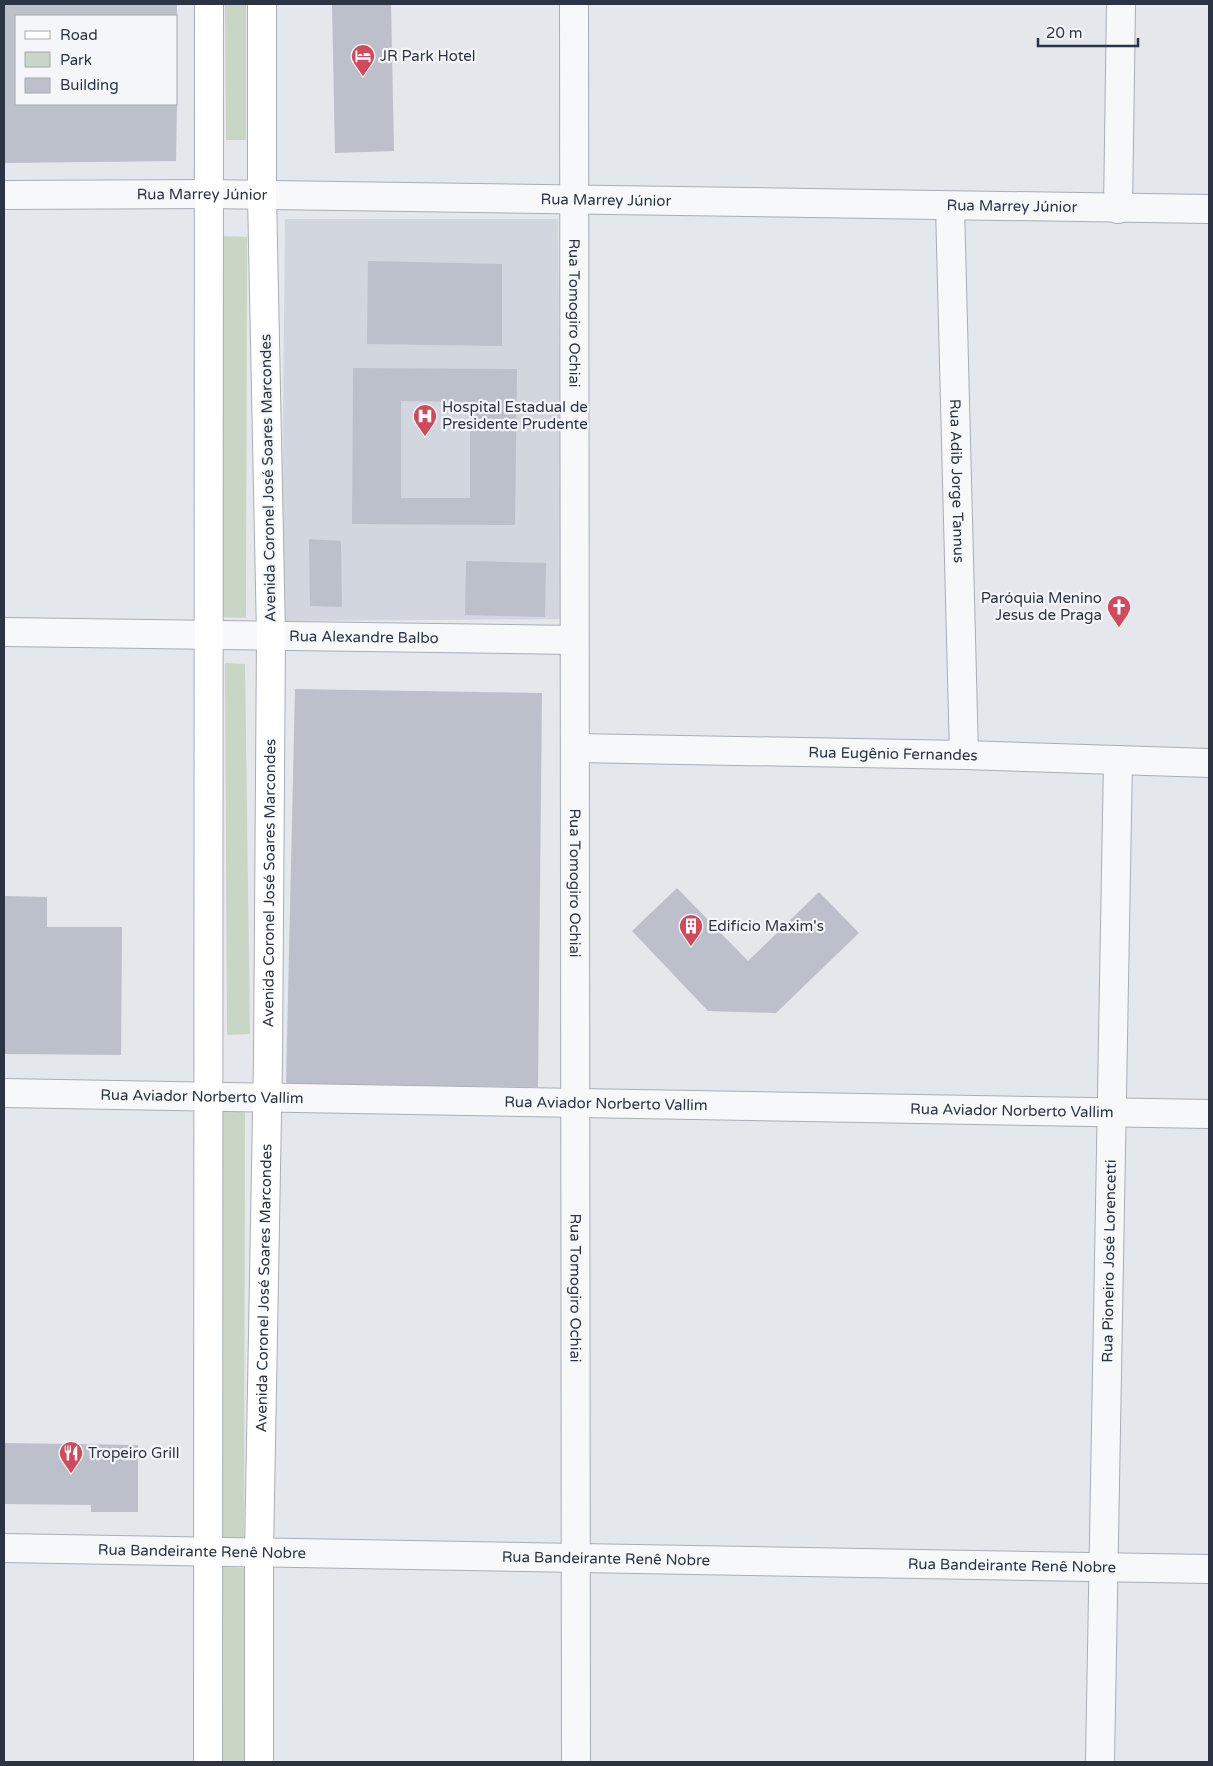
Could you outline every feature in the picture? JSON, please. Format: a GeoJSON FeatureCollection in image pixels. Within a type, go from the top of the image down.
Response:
{"type":"FeatureCollection","features":[{"type":"Feature","properties":{"kind":"main road"},"geometry":{"type":"LineString","coordinates":[[208,4],[208,1762]]}},
{"type":"Feature","properties":{"kind":"main road","name":"Avenida Coronel José Soares Marcondes"},"geometry":{"type":"LineString","coordinates":[[259,1762],[259,1552],[267,1096],[271,636],[262,195],[262,4]]}},
{"type":"Feature","properties":{"kind":"street","name":"Rua Tomogiro Ochiai"},"geometry":{"type":"LineString","coordinates":[[574,4],[576,1762]]}},
{"type":"Feature","properties":{"kind":"street"},"geometry":{"type":"LineString","coordinates":[[1118,208],[1121,4]]}},
{"type":"Feature","properties":{"kind":"street","name":"Rua Marrey Júnior"},"geometry":{"type":"LineString","coordinates":[[4,195],[208,194],[574,201],[1209,209]]}},
{"type":"Feature","properties":{"kind":"street","name":"Rua Adib Jorge Tannus"},"geometry":{"type":"LineString","coordinates":[[950,206],[964,755]]}},
{"type":"Feature","properties":{"kind":"street","name":"Rua Alexandre Balbo"},"geometry":{"type":"LineString","coordinates":[[4,632],[574,640]]}},
{"type":"Feature","properties":{"kind":"street","name":"Rua Eugênio Fernandes"},"geometry":{"type":"LineString","coordinates":[[575,748],[964,755],[1209,763]]}},
{"type":"Feature","properties":{"kind":"street","name":"Rua Pioneiro José Lorencetti"},"geometry":{"type":"LineString","coordinates":[[1100,1762],[1118,760]]}},
{"type":"Feature","properties":{"kind":"street","name":"Rua Aviador Norberto Vallim"},"geometry":{"type":"LineString","coordinates":[[4,1093],[267,1096],[1209,1114]]}},
{"type":"Feature","properties":{"kind":"street","name":"Rua Bandeirante Renê Nobre"},"geometry":{"type":"LineString","coordinates":[[4,1548],[1209,1569]]}},
{"type":"Feature","properties":{"kind":"shaded area"},"geometry":{"type":"Polygon","coordinates":[[[285,219],[558,219],[562,619],[281,621],[285,219]]]}},
{"type":"Feature","properties":{"kind":"green space"},"geometry":{"type":"Polygon","coordinates":[[[225,4],[246,4],[246,140],[226,140],[225,4]]]}},
{"type":"Feature","properties":{"kind":"green space"},"geometry":{"type":"Polygon","coordinates":[[[223,236],[247,237],[246,618],[223,617],[223,236]]]}},
{"type":"Feature","properties":{"kind":"green space"},"geometry":{"type":"Polygon","coordinates":[[[225,663],[245,664],[250,1034],[227,1035],[225,663]]]}},
{"type":"Feature","properties":{"kind":"green space"},"geometry":{"type":"Polygon","coordinates":[[[222,1111],[245,1112],[244,1538],[222,1537],[222,1111]]]}},
{"type":"Feature","properties":{"kind":"green space"},"geometry":{"type":"Polygon","coordinates":[[[223,1567],[244,1568],[244,1762],[223,1762],[223,1567]]]}},
{"type":"Feature","properties":{"kind":"building"},"geometry":{"type":"Polygon","coordinates":[[[4,4],[177,4],[177,15],[15,15],[15,105],[177,105],[176,161],[4,163],[4,4]]]}},
{"type":"Feature","properties":{"kind":"building","name":"JR Park Hotel"},"geometry":{"type":"Polygon","coordinates":[[[332,4],[391,4],[394,151],[335,153],[332,4]]]}},
{"type":"Feature","properties":{"kind":"building"},"geometry":{"type":"Polygon","coordinates":[[[368,261],[502,264],[502,346],[367,344],[368,261]]]}},
{"type":"Feature","properties":{"kind":"building"},"geometry":{"type":"Polygon","coordinates":[[[353,368],[517,369],[515,525],[352,524],[353,368]],[[401,401],[401,498],[470,498],[470,402],[401,401]]]}},
{"type":"Feature","properties":{"kind":"building"},"geometry":{"type":"Polygon","coordinates":[[[309,539],[341,541],[342,607],[310,606],[309,539]]]}},
{"type":"Feature","properties":{"kind":"building"},"geometry":{"type":"Polygon","coordinates":[[[466,561],[546,563],[545,617],[465,615],[466,561]]]}},
{"type":"Feature","properties":{"kind":"building"},"geometry":{"type":"Polygon","coordinates":[[[295,689],[542,693],[538,1087],[286,1084],[295,689]]]}},
{"type":"Feature","properties":{"kind":"building","name":"Edifício Maxim's"},"geometry":{"type":"Polygon","coordinates":[[[677,888],[748,961],[819,892],[859,933],[776,1013],[708,1011],[632,931],[677,888]]]}},
{"type":"Feature","properties":{"kind":"building"},"geometry":{"type":"Polygon","coordinates":[[[4,896],[47,897],[47,927],[122,927],[121,1055],[4,1054],[4,896]]]}},
{"type":"Feature","properties":{"kind":"building","name":"Tropeiro Grill"},"geometry":{"type":"Polygon","coordinates":[[[4,1443],[138,1445],[138,1512],[91,1512],[91,1505],[4,1504],[4,1443]]]}},
{"type":"Feature","properties":{"kind":"place","name":"JR Park Hotel"},"geometry":{"type":"Point","coordinates":[363,77]}},
{"type":"Feature","properties":{"kind":"place","name":"Hospital Estadual de Presidente Prudente"},"geometry":{"type":"Point","coordinates":[425,437]}},
{"type":"Feature","properties":{"kind":"place","name":"Paróquia Menino Jesus de Praga"},"geometry":{"type":"Point","coordinates":[1119,628]}},
{"type":"Feature","properties":{"kind":"place","name":"Edifício Maxim's"},"geometry":{"type":"Point","coordinates":[691,947]}},
{"type":"Feature","properties":{"kind":"place","name":"Tropeiro Grill"},"geometry":{"type":"Point","coordinates":[71,1474]}}]}
